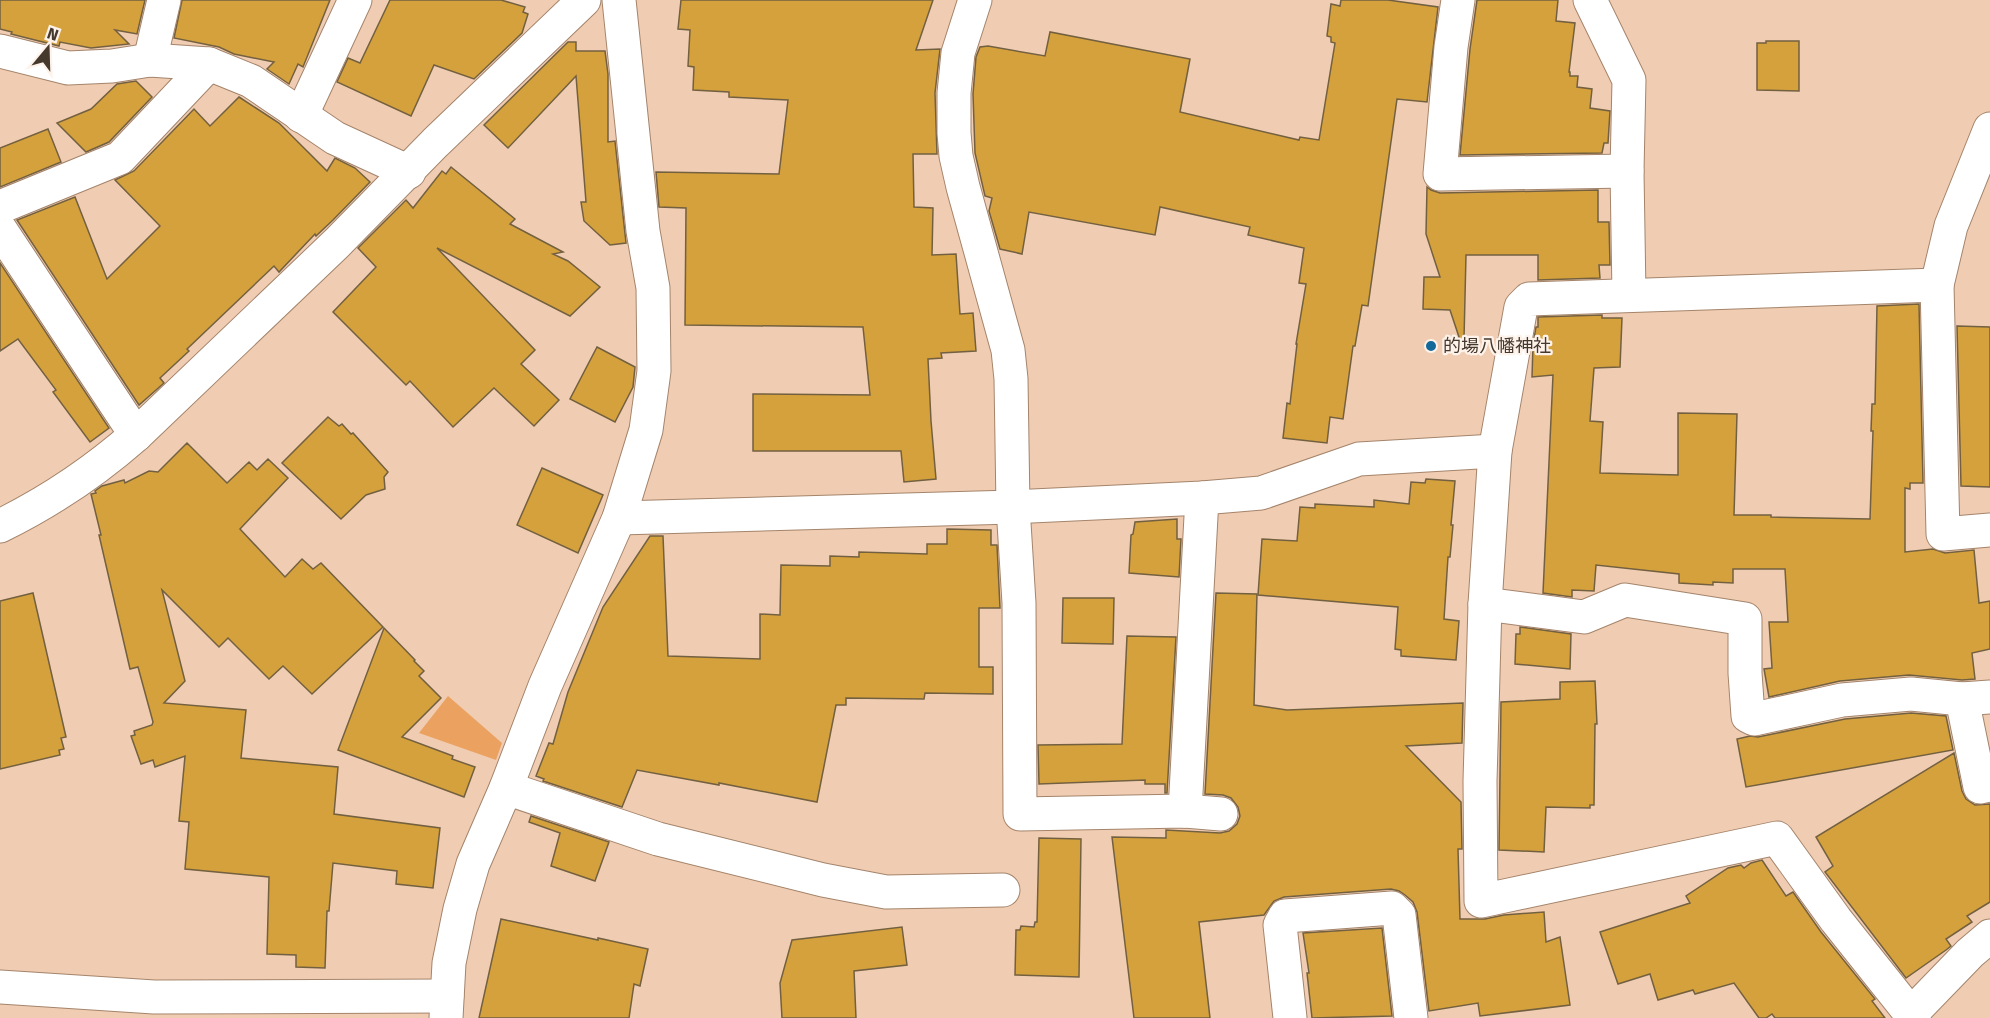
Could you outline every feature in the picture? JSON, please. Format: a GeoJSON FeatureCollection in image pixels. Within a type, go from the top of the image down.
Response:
{"type":"FeatureCollection","features":[{"type":"Feature","properties":{"kind":"street"},"geometry":{"type":"LineString","coordinates":[[150,60],[164,0]]}},
{"type":"Feature","properties":{"kind":"street"},"geometry":{"type":"LineString","coordinates":[[301,116],[355,0]]}},
{"type":"Feature","properties":{"kind":"street"},"geometry":{"type":"LineString","coordinates":[[0,526],[41,506],[114,455],[409,172],[435,143],[584,0]]}},
{"type":"Feature","properties":{"kind":"street"},"geometry":{"type":"LineString","coordinates":[[0,987],[154,997],[446,1007],[449,963],[460,909],[473,864],[506,788],[545,686],[619,518],[646,430],[654,371],[653,288],[643,231],[619,0]]}},
{"type":"Feature","properties":{"kind":"street"},"geometry":{"type":"LineString","coordinates":[[975,0],[958,53],[954,93],[954,134],[963,187],[1008,350],[1011,379],[1013,507],[1019,603],[1020,814],[1185,811],[1221,814]]}},
{"type":"Feature","properties":{"kind":"street"},"geometry":{"type":"LineString","coordinates":[[1458,0],[1451,47],[1440,174],[1627,171]]}},
{"type":"Feature","properties":{"kind":"street"},"geometry":{"type":"LineString","coordinates":[[1590,0],[1629,80],[1627,171],[1629,295]]}},
{"type":"Feature","properties":{"kind":"street"},"geometry":{"type":"LineString","coordinates":[[0,51],[68,68],[112,66],[150,60],[209,64],[251,81],[335,138],[409,172]]}},
{"type":"Feature","properties":{"kind":"street"},"geometry":{"type":"LineString","coordinates":[[0,207],[120,158],[209,64]]}},
{"type":"Feature","properties":{"kind":"street"},"geometry":{"type":"LineString","coordinates":[[1990,129],[1951,226],[1937,285],[1943,534],[1990,530]]}},
{"type":"Feature","properties":{"kind":"street"},"geometry":{"type":"LineString","coordinates":[[0,229],[136,435]]}},
{"type":"Feature","properties":{"kind":"street"},"geometry":{"type":"LineString","coordinates":[[1937,285],[1529,299],[1521,307],[1495,451],[1485,604],[1480,781],[1481,901],[1777,838],[1836,920],[1913,1016],[1970,953],[1990,936]]}},
{"type":"Feature","properties":{"kind":"street"},"geometry":{"type":"LineString","coordinates":[[619,518],[1013,507],[1202,498],[1261,493],[1359,459],[1495,451]]}},
{"type":"Feature","properties":{"kind":"street"},"geometry":{"type":"LineString","coordinates":[[1185,811],[1202,498]]}},
{"type":"Feature","properties":{"kind":"street"},"geometry":{"type":"LineString","coordinates":[[1485,604],[1584,617],[1625,600],[1746,619],[1745,673],[1748,716],[1754,719],[1842,700],[1911,694],[1976,698],[1980,787],[1990,785]]}},
{"type":"Feature","properties":{"kind":"street"},"geometry":{"type":"LineString","coordinates":[[506,788],[658,839],[823,880],[886,892],[1003,890]]}},
{"type":"Feature","properties":{"kind":"street"},"geometry":{"type":"LineString","coordinates":[[1290,1018],[1280,924],[1285,916],[1392,908],[1399,915],[1411,1018]]}},
{"type":"Feature","properties":{"kind":"shaded area"},"geometry":{"type":"Polygon","coordinates":[[[448,696],[502,743],[496,760],[419,733],[448,696]]]}},
{"type":"Feature","properties":{"kind":"building"},"geometry":{"type":"Polygon","coordinates":[[[0,0],[145,0],[137,34],[115,30],[129,44],[91,48],[60,42],[59,46],[0,29],[0,0]]]}},
{"type":"Feature","properties":{"kind":"building"},"geometry":{"type":"Polygon","coordinates":[[[182,0],[330,0],[303,67],[298,64],[289,84],[267,69],[274,62],[174,38],[182,0]]]}},
{"type":"Feature","properties":{"kind":"building"},"geometry":{"type":"Polygon","coordinates":[[[390,0],[501,0],[525,7],[523,12],[528,14],[522,33],[474,79],[434,65],[411,116],[337,82],[348,58],[360,63],[390,0]]]}},
{"type":"Feature","properties":{"kind":"building"},"geometry":{"type":"Polygon","coordinates":[[[681,0],[933,0],[916,50],[940,49],[935,93],[937,154],[913,154],[914,207],[933,208],[932,255],[956,254],[960,314],[973,313],[976,351],[941,353],[942,358],[928,359],[936,479],[904,482],[901,451],[753,451],[753,394],[870,395],[863,327],[685,325],[686,208],[659,207],[656,172],[779,174],[788,100],[729,97],[729,92],[693,90],[694,67],[688,66],[690,30],[678,29],[681,0]]]}},
{"type":"Feature","properties":{"kind":"building"},"geometry":{"type":"Polygon","coordinates":[[[1341,0],[1388,0],[1438,7],[1427,102],[1397,99],[1368,306],[1362,305],[1355,346],[1353,346],[1343,419],[1330,417],[1327,443],[1283,438],[1287,403],[1290,404],[1296,344],[1306,284],[1299,283],[1304,248],[1248,235],[1250,227],[1160,207],[1155,235],[1029,212],[1022,254],[1000,249],[989,211],[992,198],[985,196],[975,153],[973,94],[976,57],[980,47],[988,46],[1045,56],[1050,32],[1190,59],[1180,112],[1299,140],[1300,137],[1319,140],[1335,43],[1331,42],[1331,37],[1327,36],[1331,4],[1340,6],[1341,0]]]}},
{"type":"Feature","properties":{"kind":"building"},"geometry":{"type":"Polygon","coordinates":[[[1477,0],[1558,0],[1556,21],[1575,23],[1570,76],[1578,76],[1577,87],[1592,89],[1590,108],[1610,111],[1608,143],[1604,143],[1602,153],[1460,155],[1477,0]]]}},
{"type":"Feature","properties":{"kind":"building"},"geometry":{"type":"Polygon","coordinates":[[[1766,41],[1799,41],[1799,91],[1757,90],[1757,43],[1766,43],[1766,41]]]}},
{"type":"Feature","properties":{"kind":"building"},"geometry":{"type":"Polygon","coordinates":[[[568,42],[576,42],[576,51],[605,51],[608,74],[608,142],[615,141],[626,243],[610,245],[584,221],[581,202],[586,202],[576,76],[508,148],[484,125],[568,42]]]}},
{"type":"Feature","properties":{"kind":"building"},"geometry":{"type":"Polygon","coordinates":[[[136,81],[152,97],[109,142],[86,152],[57,123],[91,109],[117,84],[136,81]]]}},
{"type":"Feature","properties":{"kind":"building"},"geometry":{"type":"Polygon","coordinates":[[[239,97],[279,123],[327,171],[335,158],[355,168],[370,182],[279,272],[274,266],[187,349],[189,351],[160,378],[164,383],[139,405],[17,220],[75,197],[107,279],[160,226],[115,180],[134,171],[194,109],[210,126],[239,97]]]}},
{"type":"Feature","properties":{"kind":"building"},"geometry":{"type":"Polygon","coordinates":[[[48,129],[61,162],[0,187],[0,148],[48,129]]]}},
{"type":"Feature","properties":{"kind":"building"},"geometry":{"type":"Polygon","coordinates":[[[451,167],[515,219],[510,224],[563,252],[553,254],[568,261],[600,287],[570,316],[437,248],[535,350],[521,364],[559,400],[534,426],[494,388],[453,427],[410,381],[406,385],[333,312],[376,267],[358,248],[406,200],[413,208],[442,171],[446,174],[451,167]]]}},
{"type":"Feature","properties":{"kind":"building"},"geometry":{"type":"Polygon","coordinates":[[[1427,187],[1440,193],[1598,190],[1598,222],[1609,222],[1610,265],[1599,265],[1600,278],[1538,280],[1538,255],[1466,255],[1464,339],[1460,340],[1450,310],[1423,309],[1424,277],[1440,277],[1426,234],[1427,187]]]}},
{"type":"Feature","properties":{"kind":"building"},"geometry":{"type":"Polygon","coordinates":[[[0,263],[109,428],[90,442],[53,392],[56,390],[18,339],[0,351],[0,263]]]}},
{"type":"Feature","properties":{"kind":"building"},"geometry":{"type":"Polygon","coordinates":[[[1919,304],[1923,483],[1910,483],[1910,489],[1905,488],[1905,552],[1933,549],[1945,553],[1974,550],[1979,603],[1990,601],[1990,649],[1972,653],[1975,679],[1909,675],[1840,681],[1769,697],[1764,669],[1772,668],[1769,622],[1788,622],[1785,569],[1733,569],[1733,583],[1713,582],[1713,585],[1679,583],[1679,574],[1596,565],[1594,591],[1572,590],[1572,597],[1543,593],[1553,375],[1532,377],[1533,345],[1538,317],[1602,315],[1602,318],[1622,318],[1620,367],[1594,368],[1590,421],[1603,422],[1600,473],[1678,475],[1678,413],[1737,414],[1734,515],[1870,519],[1873,431],[1871,431],[1872,404],[1875,404],[1877,306],[1919,304]]]}},
{"type":"Feature","properties":{"kind":"building"},"geometry":{"type":"Polygon","coordinates":[[[1957,326],[1990,327],[1990,487],[1961,486],[1957,326]]]}},
{"type":"Feature","properties":{"kind":"building"},"geometry":{"type":"Polygon","coordinates":[[[597,347],[635,367],[633,387],[615,422],[570,399],[597,347]]]}},
{"type":"Feature","properties":{"kind":"building"},"geometry":{"type":"Polygon","coordinates":[[[328,417],[339,426],[342,424],[351,434],[353,433],[388,472],[384,477],[385,489],[366,495],[341,519],[282,463],[328,417]]]}},
{"type":"Feature","properties":{"kind":"building"},"geometry":{"type":"Polygon","coordinates":[[[187,443],[227,483],[249,462],[257,470],[268,459],[288,478],[240,529],[285,577],[302,559],[313,569],[321,563],[383,627],[312,694],[283,666],[269,679],[228,638],[219,647],[162,590],[185,681],[164,703],[246,710],[241,758],[338,767],[334,814],[440,828],[433,888],[396,884],[397,871],[333,863],[329,911],[327,911],[325,968],[296,967],[296,955],[267,954],[269,877],[185,869],[189,822],[179,821],[185,756],[155,767],[153,760],[141,764],[131,736],[135,735],[134,731],[152,725],[153,722],[138,667],[130,669],[91,494],[96,493],[95,491],[102,486],[124,480],[125,483],[149,471],[158,472],[187,443]]]}},
{"type":"Feature","properties":{"kind":"building"},"geometry":{"type":"Polygon","coordinates":[[[542,468],[603,495],[578,553],[517,525],[542,468]]]}},
{"type":"Feature","properties":{"kind":"building"},"geometry":{"type":"Polygon","coordinates":[[[1426,479],[1455,481],[1444,619],[1459,621],[1456,660],[1401,656],[1401,650],[1395,649],[1398,607],[1258,595],[1262,539],[1297,541],[1300,507],[1315,508],[1315,504],[1374,507],[1374,500],[1409,504],[1411,482],[1425,483],[1426,479]]]}},
{"type":"Feature","properties":{"kind":"building"},"geometry":{"type":"Polygon","coordinates":[[[1177,519],[1177,539],[1181,539],[1179,577],[1129,573],[1131,535],[1135,522],[1177,519]]]}},
{"type":"Feature","properties":{"kind":"building"},"geometry":{"type":"Polygon","coordinates":[[[947,529],[991,530],[991,545],[997,545],[1000,608],[979,608],[979,667],[993,667],[993,694],[925,693],[924,699],[846,698],[846,705],[836,705],[817,802],[637,770],[622,807],[543,781],[544,779],[536,776],[549,743],[553,744],[568,692],[603,607],[650,536],[663,536],[668,656],[760,659],[760,614],[780,615],[781,565],[830,566],[830,556],[859,557],[859,552],[927,554],[927,544],[947,544],[947,529]]]}},
{"type":"Feature","properties":{"kind":"building"},"geometry":{"type":"Polygon","coordinates":[[[33,593],[66,737],[61,738],[64,749],[59,750],[60,755],[0,769],[0,601],[33,593]]]}},
{"type":"Feature","properties":{"kind":"building"},"geometry":{"type":"Polygon","coordinates":[[[1216,593],[1257,594],[1254,705],[1287,710],[1463,703],[1462,743],[1406,746],[1461,802],[1462,849],[1458,849],[1460,919],[1485,919],[1544,912],[1546,942],[1560,937],[1570,1005],[1480,1016],[1478,1003],[1429,1011],[1417,912],[1413,902],[1399,891],[1391,889],[1284,897],[1274,901],[1264,915],[1199,922],[1210,1018],[1134,1018],[1112,837],[1166,838],[1166,830],[1220,833],[1229,831],[1237,824],[1240,816],[1238,807],[1231,798],[1205,794],[1216,593]]]}},
{"type":"Feature","properties":{"kind":"building"},"geometry":{"type":"Polygon","coordinates":[[[1063,598],[1114,598],[1113,644],[1062,643],[1063,598]]]}},
{"type":"Feature","properties":{"kind":"building"},"geometry":{"type":"Polygon","coordinates":[[[1520,627],[1571,634],[1570,669],[1515,664],[1516,634],[1520,634],[1520,627]]]}},
{"type":"Feature","properties":{"kind":"building"},"geometry":{"type":"Polygon","coordinates":[[[384,628],[424,671],[419,676],[441,698],[402,737],[453,756],[452,759],[475,767],[464,797],[338,750],[384,628]]]}},
{"type":"Feature","properties":{"kind":"building"},"geometry":{"type":"Polygon","coordinates":[[[1127,636],[1176,637],[1167,793],[1165,793],[1165,784],[1145,784],[1145,780],[1039,784],[1038,745],[1122,744],[1127,636]]]}},
{"type":"Feature","properties":{"kind":"building"},"geometry":{"type":"Polygon","coordinates":[[[1595,681],[1597,724],[1595,724],[1594,805],[1590,805],[1590,808],[1546,807],[1544,852],[1499,850],[1501,702],[1560,699],[1560,682],[1595,681]]]}},
{"type":"Feature","properties":{"kind":"building"},"geometry":{"type":"Polygon","coordinates":[[[1911,713],[1946,716],[1953,750],[1746,787],[1737,739],[1758,737],[1845,719],[1911,713]]]}},
{"type":"Feature","properties":{"kind":"building"},"geometry":{"type":"Polygon","coordinates":[[[1954,753],[1962,791],[1966,799],[1975,805],[1990,804],[1990,902],[1967,916],[1972,922],[1946,939],[1951,946],[1906,978],[1825,872],[1833,866],[1816,837],[1954,753]]]}},
{"type":"Feature","properties":{"kind":"building"},"geometry":{"type":"Polygon","coordinates":[[[531,816],[609,842],[595,881],[551,866],[560,833],[529,822],[531,816]]]}},
{"type":"Feature","properties":{"kind":"building"},"geometry":{"type":"Polygon","coordinates":[[[1039,838],[1081,839],[1079,977],[1015,975],[1016,930],[1020,930],[1021,926],[1034,927],[1037,922],[1039,838]]]}},
{"type":"Feature","properties":{"kind":"building"},"geometry":{"type":"Polygon","coordinates":[[[1762,860],[1786,896],[1793,892],[1821,932],[1875,999],[1872,1001],[1885,1018],[1775,1018],[1772,1014],[1766,1018],[1759,1018],[1734,983],[1695,994],[1693,990],[1658,1000],[1650,974],[1618,984],[1600,932],[1690,903],[1686,896],[1728,868],[1741,865],[1744,868],[1762,860]]]}},
{"type":"Feature","properties":{"kind":"building"},"geometry":{"type":"Polygon","coordinates":[[[501,919],[648,949],[640,986],[634,984],[629,1018],[479,1018],[501,919]]]}},
{"type":"Feature","properties":{"kind":"building"},"geometry":{"type":"Polygon","coordinates":[[[902,927],[907,965],[854,971],[856,1018],[782,1018],[780,983],[792,940],[902,927]]]}},
{"type":"Feature","properties":{"kind":"building"},"geometry":{"type":"Polygon","coordinates":[[[1382,928],[1392,1016],[1312,1018],[1303,933],[1382,928]]]}},
{"type":"Feature","properties":{"kind":"place","name":"的場八幡神社"},"geometry":{"type":"Point","coordinates":[1431,346]}}]}
